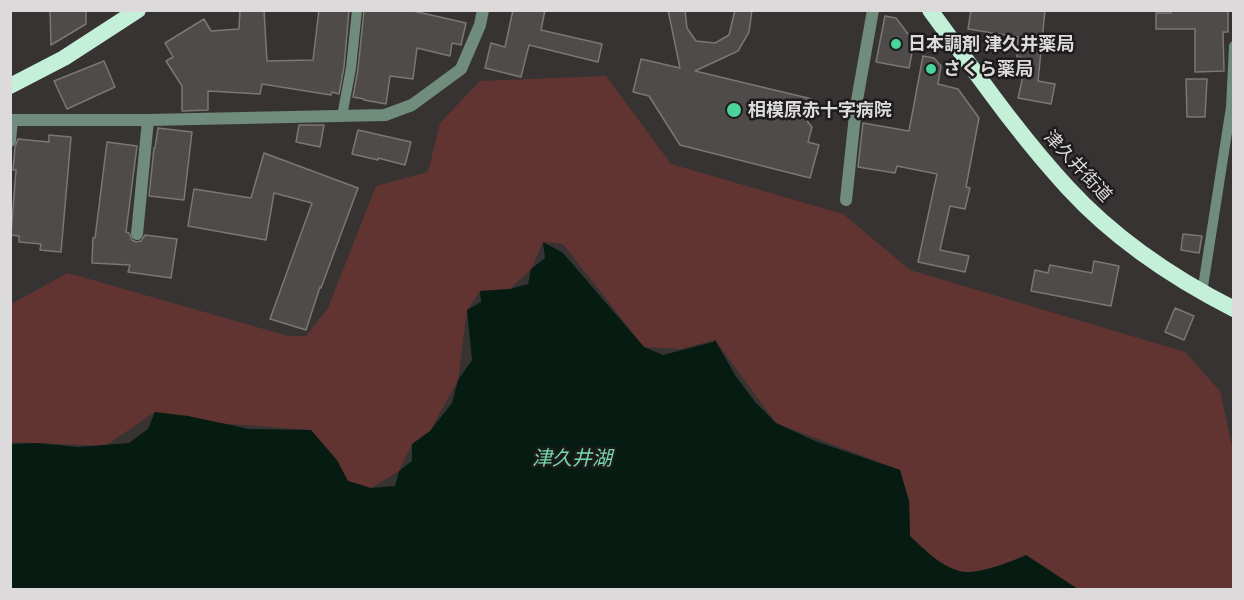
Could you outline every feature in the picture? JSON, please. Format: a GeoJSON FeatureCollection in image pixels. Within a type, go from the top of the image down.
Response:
{"type":"FeatureCollection","features":[{"type":"Feature","properties":{"kind":"highway"},"geometry":{"type":"LineString","coordinates":[[10,86],[64,58],[138,10]]}},
{"type":"Feature","properties":{"kind":"highway","name":"津久井街道"},"geometry":{"type":"LineString","coordinates":[[930,10],[1021,133],[1068,189],[1136,248],[1202,293],[1233,309]]}},
{"type":"Feature","properties":{"kind":"street"},"geometry":{"type":"LineString","coordinates":[[10,141],[11,120],[148,120],[385,115],[412,105],[461,69],[480,25],[483,10]]}},
{"type":"Feature","properties":{"kind":"street"},"geometry":{"type":"LineString","coordinates":[[846,200],[855,106],[873,10]]}},
{"type":"Feature","properties":{"kind":"street"},"geometry":{"type":"LineString","coordinates":[[137,234],[148,120]]}},
{"type":"Feature","properties":{"kind":"lane"},"geometry":{"type":"LineString","coordinates":[[342,116],[351,68],[357,10]]}},
{"type":"Feature","properties":{"kind":"lane"},"geometry":{"type":"LineString","coordinates":[[1202,293],[1231,107],[1233,46]]}},
{"type":"Feature","properties":{"kind":"shaded area"},"geometry":{"type":"Polygon","coordinates":[[[606,76],[671,164],[843,214],[910,270],[1185,352],[1220,391],[1233,451],[1233,589],[1069,589],[1026,555],[974,572],[952,569],[933,557],[910,536],[909,501],[900,470],[776,423],[715,340],[680,349],[644,347],[563,244],[543,242],[531,269],[510,289],[480,291],[467,310],[458,380],[430,431],[412,444],[399,471],[371,488],[348,481],[310,430],[218,423],[155,412],[105,446],[11,442],[11,304],[68,273],[288,336],[306,336],[328,308],[376,186],[428,172],[440,123],[480,81],[606,76]]]}},
{"type":"Feature","properties":{"kind":"water","name":"津久井湖"},"geometry":{"type":"Polygon","coordinates":[[[543,242],[563,253],[644,347],[663,355],[715,340],[735,375],[755,402],[776,423],[815,441],[900,470],[909,501],[910,536],[939,561],[952,569],[974,572],[1026,555],[1078,589],[11,589],[11,444],[38,443],[78,447],[129,443],[148,429],[155,412],[188,416],[249,429],[311,430],[337,460],[348,481],[371,488],[395,486],[399,471],[412,461],[412,444],[430,431],[452,403],[458,380],[472,360],[467,310],[481,302],[480,291],[510,289],[528,284],[531,269],[545,258],[543,242]]]}},
{"type":"Feature","properties":{"kind":"building"},"geometry":{"type":"Polygon","coordinates":[[[50,10],[86,10],[86,24],[51,45],[50,10]]]}},
{"type":"Feature","properties":{"kind":"building"},"geometry":{"type":"Polygon","coordinates":[[[240,10],[264,10],[267,61],[313,60],[319,10],[349,10],[339,94],[332,92],[331,95],[262,84],[260,94],[208,91],[208,110],[182,111],[182,86],[166,61],[173,57],[165,43],[204,19],[211,31],[239,29],[240,10]]]}},
{"type":"Feature","properties":{"kind":"building"},"geometry":{"type":"Polygon","coordinates":[[[364,10],[409,10],[466,23],[461,45],[452,43],[450,56],[417,48],[413,79],[390,76],[386,104],[353,97],[364,10]]]}},
{"type":"Feature","properties":{"kind":"building"},"geometry":{"type":"Polygon","coordinates":[[[513,10],[545,10],[541,30],[602,44],[598,62],[529,45],[521,77],[485,68],[491,43],[505,47],[513,10]]]}},
{"type":"Feature","properties":{"kind":"building","name":"相模原赤十字病院"},"geometry":{"type":"Polygon","coordinates":[[[668,10],[685,10],[687,28],[696,41],[715,43],[729,35],[735,10],[752,10],[749,32],[738,51],[695,71],[812,99],[807,121],[812,127],[808,142],[819,145],[810,178],[680,145],[649,96],[633,92],[641,59],[680,68],[668,10]]]}},
{"type":"Feature","properties":{"kind":"building"},"geometry":{"type":"Polygon","coordinates":[[[971,10],[1045,10],[1038,81],[1055,84],[1051,104],[1018,98],[1027,58],[1017,57],[1018,37],[968,29],[971,10]]]}},
{"type":"Feature","properties":{"kind":"building"},"geometry":{"type":"Polygon","coordinates":[[[1171,10],[1228,10],[1228,32],[1223,32],[1224,71],[1195,72],[1195,29],[1156,29],[1156,13],[1171,13],[1171,10]]]}},
{"type":"Feature","properties":{"kind":"building"},"geometry":{"type":"Polygon","coordinates":[[[885,16],[896,18],[914,42],[909,68],[876,62],[885,16]]]}},
{"type":"Feature","properties":{"kind":"building"},"geometry":{"type":"Polygon","coordinates":[[[923,56],[934,58],[941,66],[938,84],[958,89],[979,118],[966,187],[970,188],[965,209],[950,206],[940,250],[969,256],[965,272],[918,262],[937,174],[897,166],[895,173],[858,167],[863,123],[909,131],[923,56]]]}},
{"type":"Feature","properties":{"kind":"building"},"geometry":{"type":"Polygon","coordinates":[[[104,61],[115,87],[67,109],[54,81],[104,61]]]}},
{"type":"Feature","properties":{"kind":"building"},"geometry":{"type":"Polygon","coordinates":[[[1186,79],[1207,79],[1205,117],[1187,117],[1186,79]]]}},
{"type":"Feature","properties":{"kind":"building"},"geometry":{"type":"Polygon","coordinates":[[[299,125],[324,125],[320,147],[296,142],[299,125]]]}},
{"type":"Feature","properties":{"kind":"building"},"geometry":{"type":"Polygon","coordinates":[[[158,128],[192,132],[184,200],[149,196],[158,128]]]}},
{"type":"Feature","properties":{"kind":"building"},"geometry":{"type":"Polygon","coordinates":[[[358,130],[411,142],[405,165],[352,154],[358,130]]]}},
{"type":"Feature","properties":{"kind":"building"},"geometry":{"type":"Polygon","coordinates":[[[49,135],[71,137],[61,252],[40,250],[41,244],[19,242],[19,236],[11,235],[16,170],[13,170],[18,139],[49,142],[49,135]]]}},
{"type":"Feature","properties":{"kind":"building"},"geometry":{"type":"Polygon","coordinates":[[[107,142],[137,146],[126,232],[136,242],[141,241],[145,235],[177,239],[171,278],[128,272],[130,265],[92,263],[93,238],[95,238],[107,142]]]}},
{"type":"Feature","properties":{"kind":"building"},"geometry":{"type":"Polygon","coordinates":[[[264,153],[358,188],[306,330],[270,319],[312,203],[274,193],[266,240],[188,226],[194,189],[251,198],[264,153]]]}},
{"type":"Feature","properties":{"kind":"building"},"geometry":{"type":"Polygon","coordinates":[[[1183,234],[1202,236],[1199,253],[1181,250],[1183,234]]]}},
{"type":"Feature","properties":{"kind":"building"},"geometry":{"type":"Polygon","coordinates":[[[1094,261],[1119,266],[1111,306],[1031,291],[1035,270],[1048,273],[1050,265],[1092,273],[1094,261]]]}},
{"type":"Feature","properties":{"kind":"building"},"geometry":{"type":"Polygon","coordinates":[[[1175,308],[1194,316],[1184,340],[1165,332],[1175,308]]]}},
{"type":"Feature","properties":{"kind":"place","name":"日本調剤 津久井薬局"},"geometry":{"type":"Point","coordinates":[896,44]}},
{"type":"Feature","properties":{"kind":"place","name":"さくら薬局"},"geometry":{"type":"Point","coordinates":[931,69]}},
{"type":"Feature","properties":{"kind":"place","name":"相模原赤十字病院"},"geometry":{"type":"Point","coordinates":[734,110]}}]}
